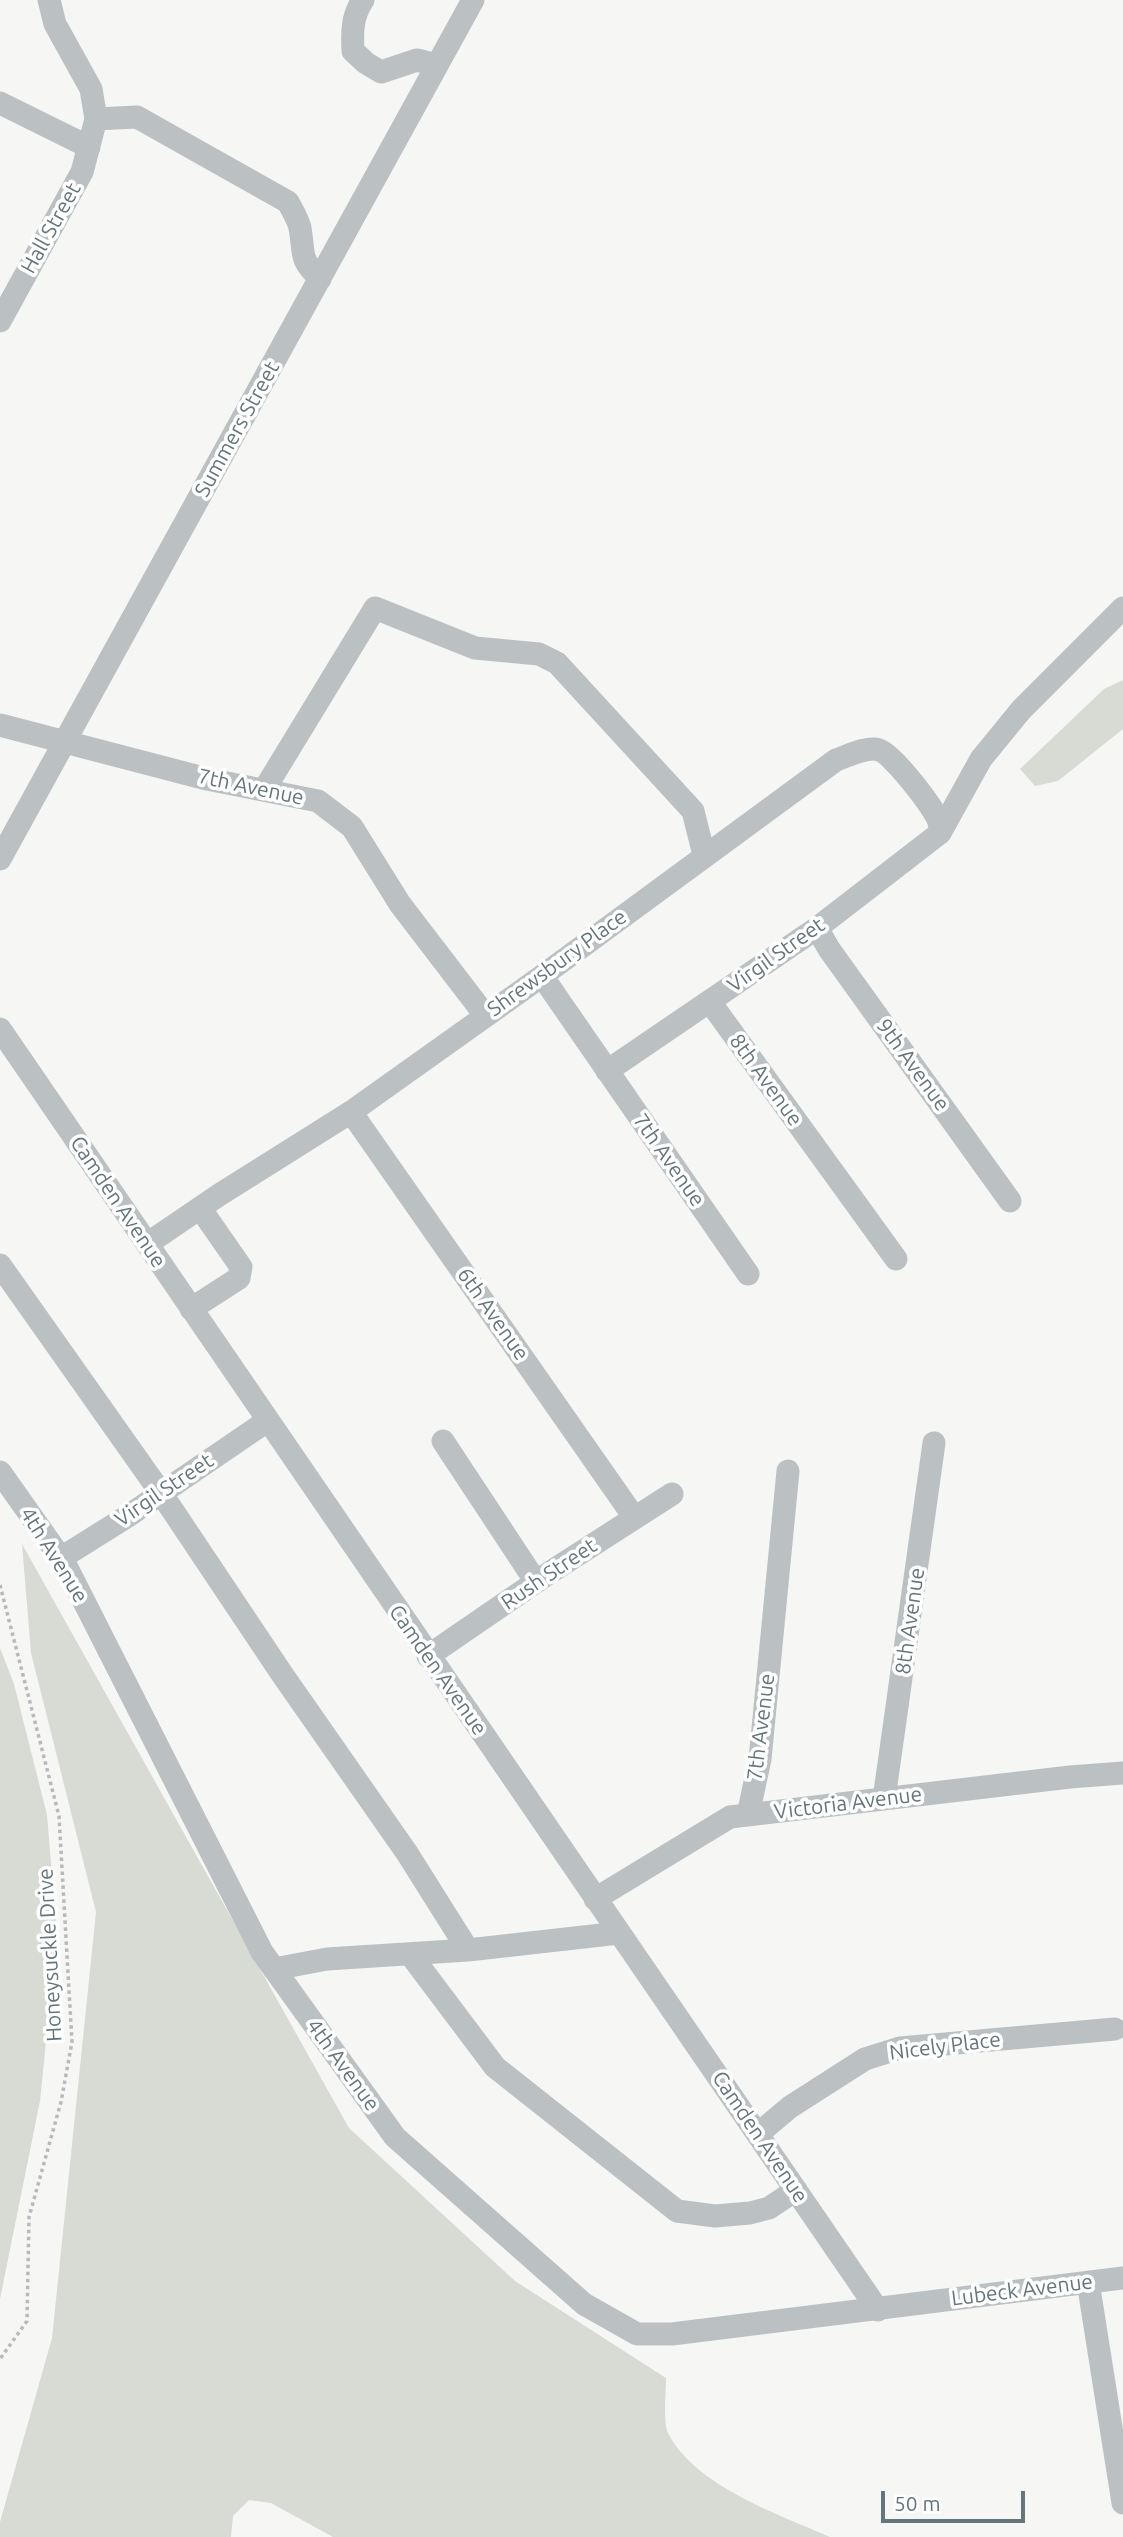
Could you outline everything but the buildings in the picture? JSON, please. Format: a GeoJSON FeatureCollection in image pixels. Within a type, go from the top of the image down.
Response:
{"type":"FeatureCollection","features":[{"type":"Feature","properties":{"kind":"street"},"geometry":{"type":"LineString","coordinates":[[49,0],[55,24],[91,89],[96,119],[137,117],[288,202],[300,226],[302,255],[308,267],[320,279]]}},
{"type":"Feature","properties":{"kind":"street"},"geometry":{"type":"LineString","coordinates":[[363,0],[357,9],[352,29],[352,51],[381,72],[417,60],[437,65]]}},
{"type":"Feature","properties":{"kind":"street","name":"Summers Street"},"geometry":{"type":"LineString","coordinates":[[0,859],[437,65],[464,3]]}},
{"type":"Feature","properties":{"kind":"street"},"geometry":{"type":"LineString","coordinates":[[0,103],[89,147]]}},
{"type":"Feature","properties":{"kind":"street","name":"Hall Street"},"geometry":{"type":"LineString","coordinates":[[0,321],[82,172],[96,119]]}},
{"type":"Feature","properties":{"kind":"street"},"geometry":{"type":"LineString","coordinates":[[264,790],[375,608],[475,648],[539,653],[557,663],[693,811],[704,855]]}},
{"type":"Feature","properties":{"kind":"street"},"geometry":{"type":"LineString","coordinates":[[940,833],[981,759],[1013,720],[1123,608]]}},
{"type":"Feature","properties":{"kind":"street","name":"7th Avenue"},"geometry":{"type":"LineString","coordinates":[[0,725],[207,779],[318,801],[352,827],[400,904],[485,1015]]}},
{"type":"Feature","properties":{"kind":"street","name":"Shrewsbury Place"},"geometry":{"type":"LineString","coordinates":[[147,1244],[352,1112],[836,760],[878,749],[890,756],[913,783],[939,822],[940,833]]}},
{"type":"Feature","properties":{"kind":"street","name":"Virgil Street"},"geometry":{"type":"LineString","coordinates":[[607,1070],[817,928],[940,833]]}},
{"type":"Feature","properties":{"kind":"street","name":"9th Avenue"},"geometry":{"type":"LineString","coordinates":[[817,928],[829,949],[1010,1201]]}},
{"type":"Feature","properties":{"kind":"street","name":"7th Avenue"},"geometry":{"type":"LineString","coordinates":[[542,976],[748,1274]]}},
{"type":"Feature","properties":{"kind":"street","name":"8th Avenue"},"geometry":{"type":"LineString","coordinates":[[710,1002],[896,1259]]}},
{"type":"Feature","properties":{"kind":"street","name":"Camden Avenue"},"geometry":{"type":"LineString","coordinates":[[1,1031],[878,2310]]}},
{"type":"Feature","properties":{"kind":"street","name":"6th Avenue"},"geometry":{"type":"LineString","coordinates":[[352,1112],[634,1517]]}},
{"type":"Feature","properties":{"kind":"street"},"geometry":{"type":"LineString","coordinates":[[191,1309],[239,1278],[241,1267],[200,1208]]}},
{"type":"Feature","properties":{"kind":"street"},"geometry":{"type":"LineString","coordinates":[[0,1265],[161,1493],[407,1853],[468,1950]]}},
{"type":"Feature","properties":{"kind":"street","name":"Virgil Street"},"geometry":{"type":"LineString","coordinates":[[61,1558],[267,1420]]}},
{"type":"Feature","properties":{"kind":"street"},"geometry":{"type":"LineString","coordinates":[[443,1440],[536,1582]]}},
{"type":"Feature","properties":{"kind":"street","name":"8th Avenue"},"geometry":{"type":"LineString","coordinates":[[884,1799],[934,1443]]}},
{"type":"Feature","properties":{"kind":"street","name":"7th Avenue"},"geometry":{"type":"LineString","coordinates":[[748,1815],[760,1759],[788,1471]]}},
{"type":"Feature","properties":{"kind":"street","name":"4th Avenue"},"geometry":{"type":"LineString","coordinates":[[0,1472],[61,1558],[262,1952],[395,2137],[584,2304],[637,2334],[673,2334],[920,2303]]}},
{"type":"Feature","properties":{"kind":"street","name":"Rush Street"},"geometry":{"type":"LineString","coordinates":[[428,1656],[672,1494]]}},
{"type":"Feature","properties":{"kind":"street","name":"Victoria Avenue"},"geometry":{"type":"LineString","coordinates":[[596,1899],[730,1817],[1123,1773]]}},
{"type":"Feature","properties":{"kind":"street"},"geometry":{"type":"LineString","coordinates":[[274,1969],[327,1959],[468,1950],[619,1933]]}},
{"type":"Feature","properties":{"kind":"street"},"geometry":{"type":"LineString","coordinates":[[410,1954],[495,2067],[677,2211],[715,2216],[750,2213],[769,2208],[796,2190]]}},
{"type":"Feature","properties":{"kind":"street","name":"Nicely Place"},"geometry":{"type":"LineString","coordinates":[[758,2134],[790,2107],[865,2059],[900,2048],[1115,2029]]}},
{"type":"Feature","properties":{"kind":"street","name":"Lubeck Avenue"},"geometry":{"type":"LineString","coordinates":[[920,2303],[1123,2278]]}},
{"type":"Feature","properties":{"kind":"street"},"geometry":{"type":"LineString","coordinates":[[1087,2282],[1123,2504]]}},
{"type":"Feature","properties":{"kind":"path","name":"Honeysuckle Drive"},"geometry":{"type":"LineString","coordinates":[[0,1586],[59,1816],[72,2042],[61,2102],[29,2217],[27,2321],[0,2358]]}},
{"type":"Feature","properties":{"kind":"shaded area"},"geometry":{"type":"Polygon","coordinates":[[[1123,680],[1123,729],[1058,781],[1035,786],[1020,769],[1104,689],[1123,680]]]}},
{"type":"Feature","properties":{"kind":"shaded area"},"geometry":{"type":"Polygon","coordinates":[[[22,1544],[349,2128],[515,2281],[666,2378],[666,2428],[681,2452],[697,2468],[717,2483],[763,2508],[830,2537],[333,2537],[271,2503],[249,2500],[233,2516],[231,2537],[0,2537],[0,2522],[52,2338],[96,1912],[31,1653],[22,1544]]]}},
{"type":"Feature","properties":{"kind":"shaded area"},"geometry":{"type":"Polygon","coordinates":[[[0,1648],[14,1684],[47,1815],[57,1934],[40,2101],[0,2299],[0,1648]]]}}]}
